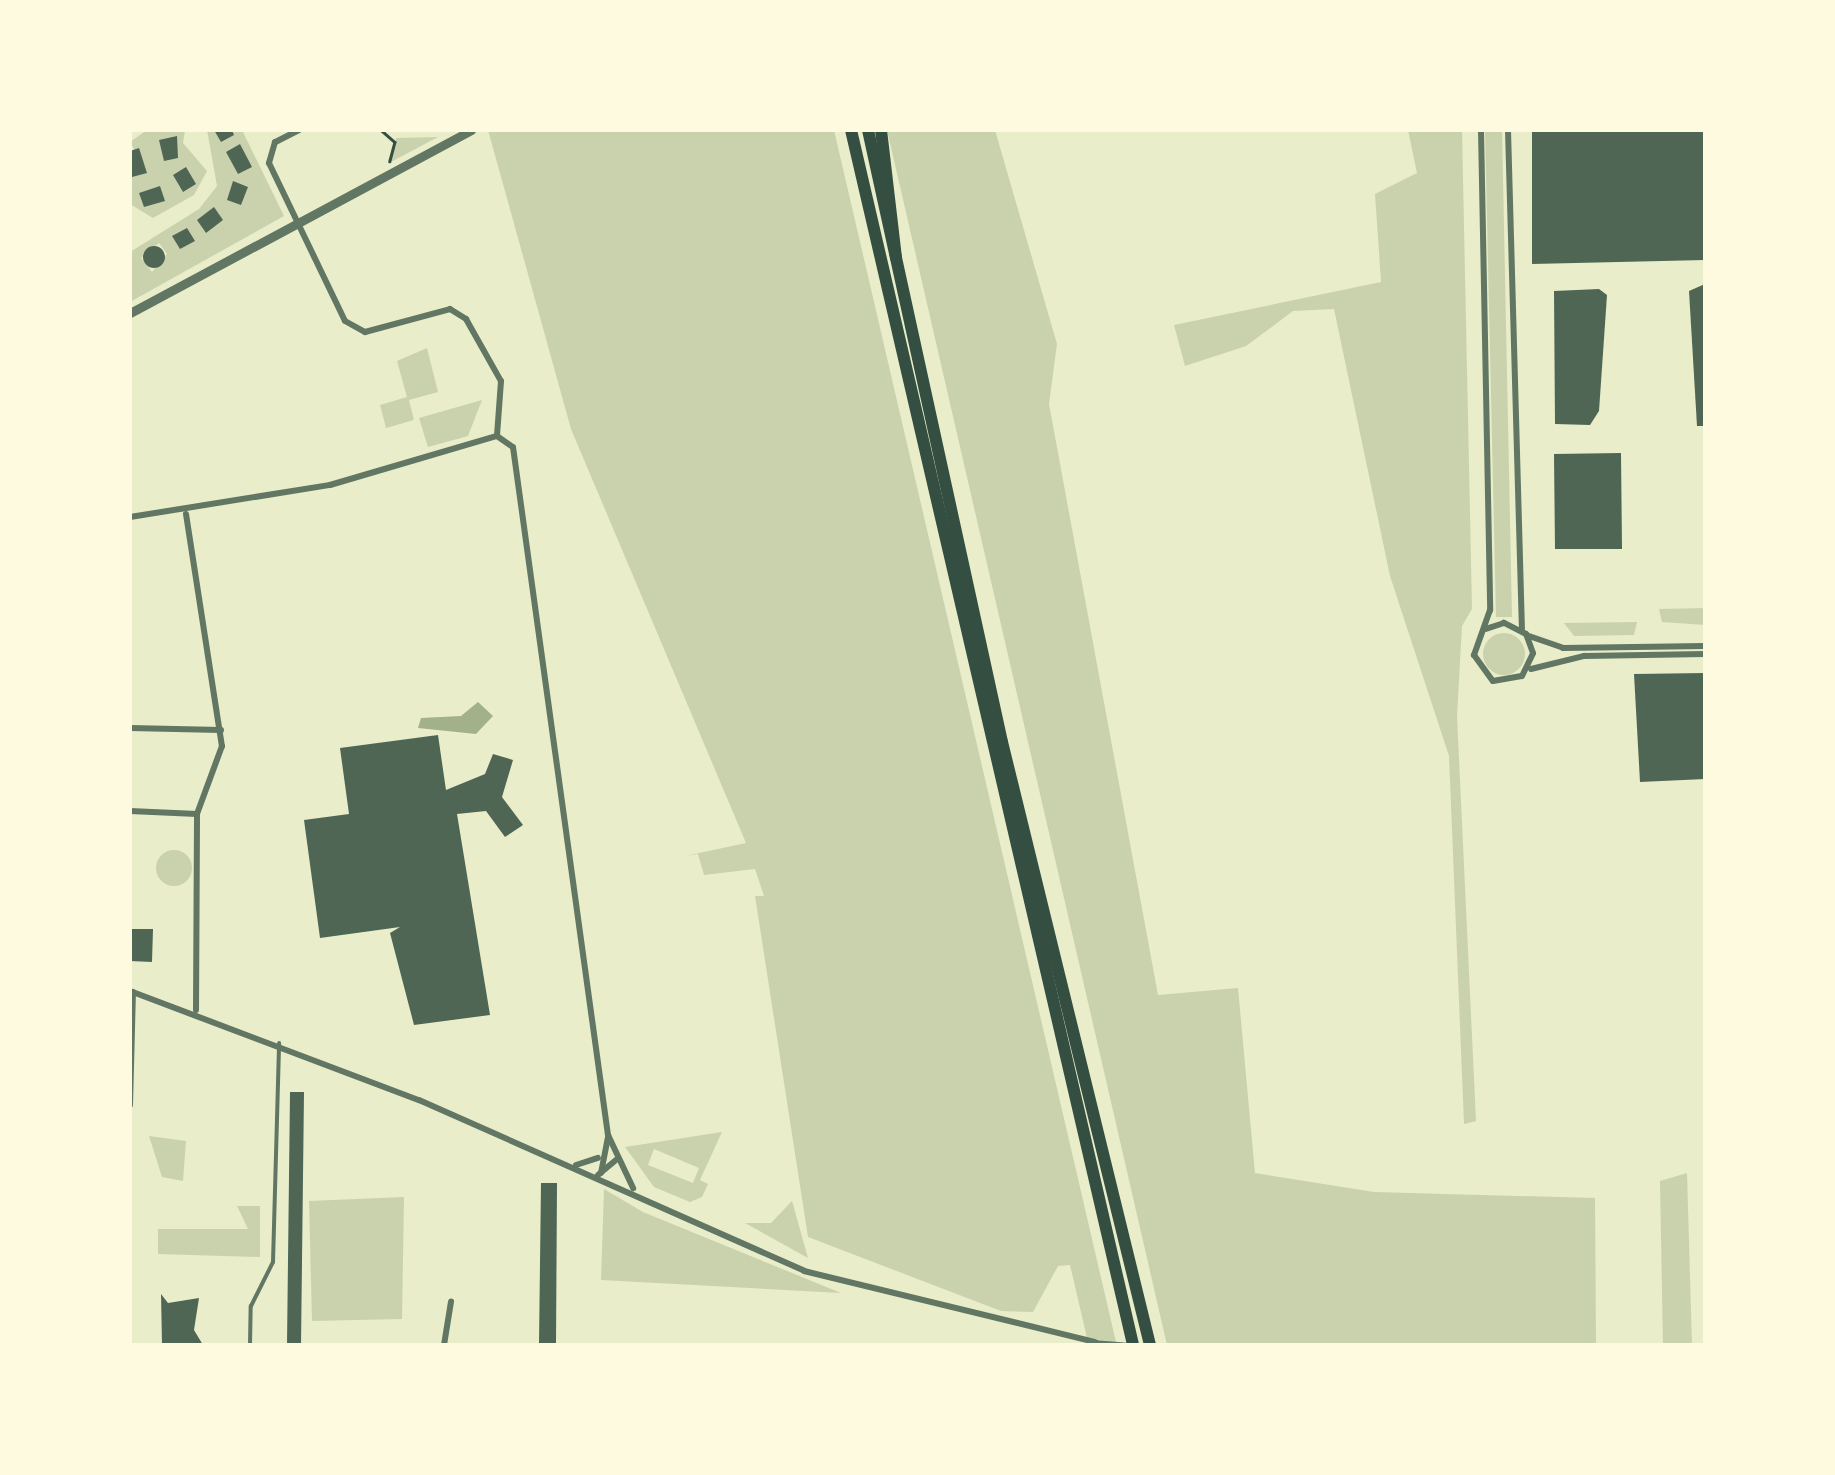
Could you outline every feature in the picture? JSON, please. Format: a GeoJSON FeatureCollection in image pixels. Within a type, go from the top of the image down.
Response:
{"type":"FeatureCollection","features":[{"type":"Feature","properties":{"kind":"highway"},"geometry":{"type":"LineString","coordinates":[[851,130],[1130,1345]]}},
{"type":"Feature","properties":{"kind":"highway"},"geometry":{"type":"LineString","coordinates":[[868,130],[895,276],[1150,1345]]}},
{"type":"Feature","properties":{"kind":"highway"},"geometry":{"type":"LineString","coordinates":[[881,130],[895,276]]}},
{"type":"Feature","properties":{"kind":"street"},"geometry":{"type":"LineString","coordinates":[[299,130],[268,152],[352,328],[450,309],[466,319],[500,381],[496,436]]}},
{"type":"Feature","properties":{"kind":"street"},"geometry":{"type":"LineString","coordinates":[[130,313],[471,130]]}},
{"type":"Feature","properties":{"kind":"street"},"geometry":{"type":"LineString","coordinates":[[1481,130],[1486,629],[1474,650],[1481,673],[1503,682],[1553,659],[1705,654]]}},
{"type":"Feature","properties":{"kind":"street"},"geometry":{"type":"LineString","coordinates":[[1508,130],[1526,672]]}},
{"type":"Feature","properties":{"kind":"street"},"geometry":{"type":"LineString","coordinates":[[130,517],[186,514],[330,485],[496,436],[513,447],[608,1135],[616,1160],[634,1189]]}},
{"type":"Feature","properties":{"kind":"street"},"geometry":{"type":"LineString","coordinates":[[186,514],[221,730],[196,814],[196,1010]]}},
{"type":"Feature","properties":{"kind":"street"},"geometry":{"type":"LineString","coordinates":[[1486,629],[1524,632],[1553,647],[1705,646]]}},
{"type":"Feature","properties":{"kind":"street"},"geometry":{"type":"LineString","coordinates":[[130,728],[221,730]]}},
{"type":"Feature","properties":{"kind":"street"},"geometry":{"type":"LineString","coordinates":[[130,812],[196,814]]}},
{"type":"Feature","properties":{"kind":"street"},"geometry":{"type":"LineString","coordinates":[[130,1105],[131,991],[196,1010],[599,1174],[804,1271],[1096,1342]]}},
{"type":"Feature","properties":{"kind":"street"},"geometry":{"type":"LineString","coordinates":[[599,1174],[598,1158],[608,1135]]}},
{"type":"Feature","properties":{"kind":"street"},"geometry":{"type":"LineString","coordinates":[[573,1166],[598,1158]]}},
{"type":"Feature","properties":{"kind":"street"},"geometry":{"type":"LineString","coordinates":[[599,1174],[616,1160]]}},
{"type":"Feature","properties":{"kind":"street"},"geometry":{"type":"LineString","coordinates":[[444,1345],[451,1302]]}},
{"type":"Feature","properties":{"kind":"lane"},"geometry":{"type":"LineString","coordinates":[[250,1345],[251,1306],[272,1262],[279,1044]]}},
{"type":"Feature","properties":{"kind":"lane"},"geometry":{"type":"LineString","coordinates":[[1096,1342],[1130,1345]]}},
{"type":"Feature","properties":{"kind":"path"},"geometry":{"type":"LineString","coordinates":[[380,130],[395,142],[392,172]]}},
{"type":"Feature","properties":{"kind":"shaded area"},"geometry":{"type":"Polygon","coordinates":[[[147,130],[185,130],[183,143],[207,171],[194,195],[153,218],[130,204],[130,171],[147,172],[130,142],[147,130]]]}},
{"type":"Feature","properties":{"kind":"shaded area"},"geometry":{"type":"Polygon","coordinates":[[[207,130],[242,130],[284,216],[130,302],[130,252],[199,209],[217,186],[207,130]],[[159,243],[141,258],[152,272],[167,254],[159,243]]]}},
{"type":"Feature","properties":{"kind":"shaded area"},"geometry":{"type":"Polygon","coordinates":[[[488,130],[834,130],[1116,1342],[1087,1338],[1070,1265],[1058,1266],[1033,1312],[1001,1311],[808,1237],[755,896],[764,896],[755,869],[704,875],[698,854],[685,856],[746,843],[571,429],[488,130]]]}},
{"type":"Feature","properties":{"kind":"shaded area"},"geometry":{"type":"Polygon","coordinates":[[[887,130],[995,130],[1057,344],[1049,404],[1158,995],[1238,988],[1255,1173],[1374,1192],[1595,1198],[1596,1345],[1167,1345],[887,130]]]}},
{"type":"Feature","properties":{"kind":"shaded area"},"geometry":{"type":"Polygon","coordinates":[[[1408,130],[1462,130],[1472,609],[1462,626],[1457,716],[1476,1121],[1464,1124],[1449,756],[1390,576],[1334,309],[1293,311],[1246,346],[1185,366],[1174,325],[1381,282],[1375,194],[1417,173],[1408,130]]]}},
{"type":"Feature","properties":{"kind":"shaded area"},"geometry":{"type":"Polygon","coordinates":[[[1485,130],[1502,130],[1512,617],[1496,617],[1485,130]]]}},
{"type":"Feature","properties":{"kind":"shaded area"},"geometry":{"type":"Polygon","coordinates":[[[438,137],[391,162],[396,138],[438,137]]]}},
{"type":"Feature","properties":{"kind":"shaded area"},"geometry":{"type":"Polygon","coordinates":[[[427,348],[438,392],[409,400],[414,420],[386,428],[380,405],[407,397],[397,361],[427,348]]]}},
{"type":"Feature","properties":{"kind":"shaded area"},"geometry":{"type":"Polygon","coordinates":[[[482,400],[468,436],[428,447],[419,418],[482,400]]]}},
{"type":"Feature","properties":{"kind":"shaded area"},"geometry":{"type":"Polygon","coordinates":[[[1705,608],[1705,625],[1662,622],[1659,609],[1705,608]]]}},
{"type":"Feature","properties":{"kind":"shaded area"},"geometry":{"type":"Polygon","coordinates":[[[1637,622],[1634,635],[1574,636],[1564,623],[1637,622]]]}},
{"type":"Feature","properties":{"kind":"shaded area"},"geometry":{"type":"Polygon","coordinates":[[[1504,633],[1519,639],[1525,654],[1519,669],[1504,675],[1489,669],[1483,654],[1489,639],[1504,633]]]}},
{"type":"Feature","properties":{"kind":"shaded area"},"geometry":{"type":"Polygon","coordinates":[[[478,702],[493,716],[476,734],[418,728],[421,718],[461,716],[478,702]]]}},
{"type":"Feature","properties":{"kind":"shaded area"},"geometry":{"type":"Polygon","coordinates":[[[174,850],[187,855],[192,868],[187,881],[174,886],[161,881],[156,868],[161,855],[174,850]]]}},
{"type":"Feature","properties":{"kind":"shaded area"},"geometry":{"type":"Polygon","coordinates":[[[722,1132],[700,1180],[708,1184],[702,1197],[690,1202],[654,1187],[625,1147],[722,1132]],[[654,1149],[648,1165],[693,1183],[699,1168],[654,1149]]]}},
{"type":"Feature","properties":{"kind":"shaded area"},"geometry":{"type":"Polygon","coordinates":[[[149,1136],[186,1141],[183,1181],[162,1177],[149,1136]]]}},
{"type":"Feature","properties":{"kind":"shaded area"},"geometry":{"type":"Polygon","coordinates":[[[1687,1173],[1692,1345],[1663,1345],[1660,1181],[1687,1173]]]}},
{"type":"Feature","properties":{"kind":"shaded area"},"geometry":{"type":"Polygon","coordinates":[[[604,1189],[643,1212],[841,1293],[601,1280],[604,1189]]]}},
{"type":"Feature","properties":{"kind":"shaded area"},"geometry":{"type":"Polygon","coordinates":[[[404,1197],[402,1319],[312,1321],[309,1201],[404,1197]]]}},
{"type":"Feature","properties":{"kind":"shaded area"},"geometry":{"type":"Polygon","coordinates":[[[792,1201],[808,1258],[745,1223],[771,1223],[792,1201]]]}},
{"type":"Feature","properties":{"kind":"shaded area"},"geometry":{"type":"Polygon","coordinates":[[[237,1206],[260,1206],[260,1257],[158,1254],[158,1229],[248,1229],[237,1206]]]}},
{"type":"Feature","properties":{"kind":"building"},"geometry":{"type":"Polygon","coordinates":[[[214,130],[232,130],[234,135],[221,142],[214,130]]]}},
{"type":"Feature","properties":{"kind":"building"},"geometry":{"type":"Polygon","coordinates":[[[1532,130],[1705,130],[1705,260],[1532,264],[1532,130]]]}},
{"type":"Feature","properties":{"kind":"building"},"geometry":{"type":"Polygon","coordinates":[[[177,136],[178,158],[164,161],[159,140],[177,136]]]}},
{"type":"Feature","properties":{"kind":"building"},"geometry":{"type":"Polygon","coordinates":[[[240,144],[252,167],[238,174],[226,152],[240,144]]]}},
{"type":"Feature","properties":{"kind":"building"},"geometry":{"type":"Polygon","coordinates":[[[139,148],[147,173],[132,177],[130,151],[139,148]]]}},
{"type":"Feature","properties":{"kind":"building"},"geometry":{"type":"Polygon","coordinates":[[[186,167],[196,184],[183,192],[173,175],[186,167]]]}},
{"type":"Feature","properties":{"kind":"building"},"geometry":{"type":"Polygon","coordinates":[[[233,181],[248,187],[241,205],[227,200],[233,181]]]}},
{"type":"Feature","properties":{"kind":"building"},"geometry":{"type":"Polygon","coordinates":[[[160,186],[165,201],[144,207],[139,193],[160,186]]]}},
{"type":"Feature","properties":{"kind":"building"},"geometry":{"type":"Polygon","coordinates":[[[214,207],[223,220],[206,233],[197,220],[214,207]]]}},
{"type":"Feature","properties":{"kind":"building"},"geometry":{"type":"Polygon","coordinates":[[[187,228],[195,241],[180,249],[172,236],[187,228]]]}},
{"type":"Feature","properties":{"kind":"building"},"geometry":{"type":"Polygon","coordinates":[[[150,246],[158,246],[165,257],[158,268],[150,268],[143,261],[143,253],[150,246]]]}},
{"type":"Feature","properties":{"kind":"building"},"geometry":{"type":"Polygon","coordinates":[[[1705,284],[1705,426],[1697,426],[1689,291],[1705,284]]]}},
{"type":"Feature","properties":{"kind":"building"},"geometry":{"type":"Polygon","coordinates":[[[1599,289],[1607,295],[1599,411],[1590,425],[1555,424],[1554,291],[1599,289]]]}},
{"type":"Feature","properties":{"kind":"building"},"geometry":{"type":"Polygon","coordinates":[[[1621,453],[1622,549],[1555,549],[1554,454],[1621,453]]]}},
{"type":"Feature","properties":{"kind":"building"},"geometry":{"type":"Polygon","coordinates":[[[1705,673],[1705,779],[1640,782],[1634,674],[1705,673]]]}},
{"type":"Feature","properties":{"kind":"building"},"geometry":{"type":"Polygon","coordinates":[[[438,735],[446,790],[485,774],[493,754],[513,760],[502,797],[523,825],[505,837],[486,811],[457,814],[490,1015],[414,1025],[390,933],[400,927],[320,938],[304,820],[349,814],[340,748],[438,735]]]}},
{"type":"Feature","properties":{"kind":"building"},"geometry":{"type":"Polygon","coordinates":[[[130,929],[153,929],[152,962],[130,961],[130,929]]]}},
{"type":"Feature","properties":{"kind":"building"},"geometry":{"type":"Polygon","coordinates":[[[290,1092],[304,1092],[301,1345],[287,1345],[290,1092]]]}},
{"type":"Feature","properties":{"kind":"building"},"geometry":{"type":"Polygon","coordinates":[[[541,1183],[557,1183],[556,1345],[539,1345],[541,1183]]]}},
{"type":"Feature","properties":{"kind":"building"},"geometry":{"type":"Polygon","coordinates":[[[161,1294],[168,1303],[199,1298],[194,1330],[203,1345],[162,1345],[161,1294]]]}}]}
